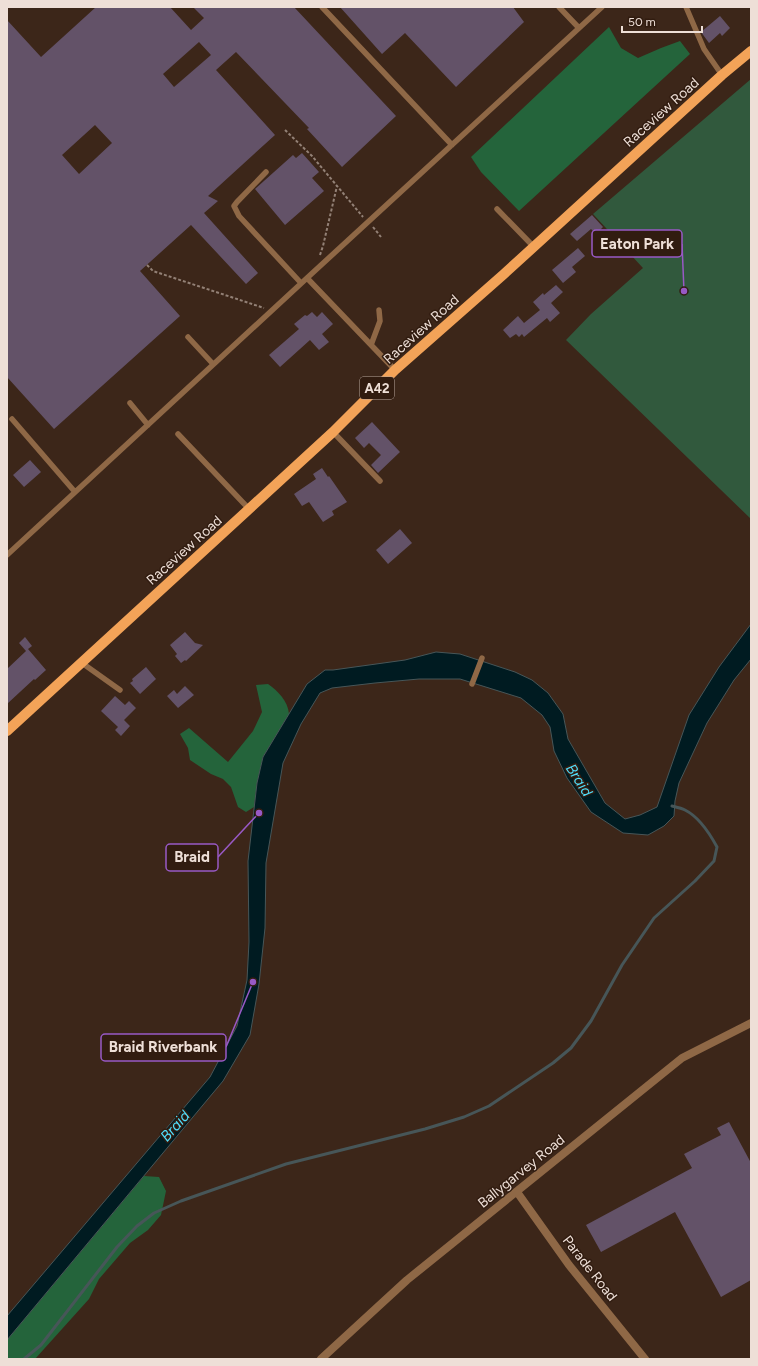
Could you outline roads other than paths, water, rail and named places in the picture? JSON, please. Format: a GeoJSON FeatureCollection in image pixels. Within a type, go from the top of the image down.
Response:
{"type":"FeatureCollection","features":[{"type":"Feature","properties":{"kind":"main road","name":"Raceview Road"},"geometry":{"type":"LineString","coordinates":[[7,731],[333,432],[395,370],[722,75],[751,51]]}},
{"type":"Feature","properties":{"kind":"street","name":"Ballygarvey Road"},"geometry":{"type":"LineString","coordinates":[[321,1359],[407,1280],[682,1058],[751,1023]]}},
{"type":"Feature","properties":{"kind":"street","name":"Parade Road"},"geometry":{"type":"LineString","coordinates":[[517,1192],[569,1265],[645,1359]]}},
{"type":"Feature","properties":{"kind":"lane"},"geometry":{"type":"LineString","coordinates":[[322,7],[452,145]]}},
{"type":"Feature","properties":{"kind":"lane"},"geometry":{"type":"LineString","coordinates":[[559,7],[579,28]]}},
{"type":"Feature","properties":{"kind":"lane"},"geometry":{"type":"LineString","coordinates":[[7,555],[602,7]]}},
{"type":"Feature","properties":{"kind":"lane"},"geometry":{"type":"LineString","coordinates":[[686,7],[704,49],[722,75]]}},
{"type":"Feature","properties":{"kind":"lane"},"geometry":{"type":"LineString","coordinates":[[266,172],[237,202],[234,206],[235,211],[301,283]]}},
{"type":"Feature","properties":{"kind":"lane"},"geometry":{"type":"LineString","coordinates":[[497,210],[533,246]]}},
{"type":"Feature","properties":{"kind":"lane"},"geometry":{"type":"LineString","coordinates":[[307,278],[395,370]]}},
{"type":"Feature","properties":{"kind":"lane"},"geometry":{"type":"LineString","coordinates":[[371,345],[380,321],[379,310]]}},
{"type":"Feature","properties":{"kind":"lane"},"geometry":{"type":"LineString","coordinates":[[188,336],[213,364]]}},
{"type":"Feature","properties":{"kind":"lane"},"geometry":{"type":"LineString","coordinates":[[130,403],[148,425]]}},
{"type":"Feature","properties":{"kind":"lane"},"geometry":{"type":"LineString","coordinates":[[12,419],[75,492]]}},
{"type":"Feature","properties":{"kind":"lane"},"geometry":{"type":"LineString","coordinates":[[333,432],[380,481]]}},
{"type":"Feature","properties":{"kind":"lane"},"geometry":{"type":"LineString","coordinates":[[178,434],[249,509]]}},
{"type":"Feature","properties":{"kind":"lane"},"geometry":{"type":"LineString","coordinates":[[472,684],[482,658]]}},
{"type":"Feature","properties":{"kind":"lane"},"geometry":{"type":"LineString","coordinates":[[82,663],[120,690]]}},
{"type":"Feature","properties":{"kind":"water"},"geometry":{"type":"Polygon","coordinates":[[[751,624],[751,659],[734,680],[707,723],[679,783],[675,801],[674,816],[664,826],[648,835],[623,833],[591,812],[567,778],[554,751],[550,727],[542,715],[521,698],[460,679],[419,679],[375,683],[332,688],[320,693],[301,724],[283,763],[266,863],[265,928],[259,984],[250,1035],[223,1081],[7,1340],[7,1316],[210,1077],[237,1026],[247,980],[249,942],[248,861],[257,783],[263,757],[307,684],[325,670],[405,660],[436,652],[460,654],[515,672],[532,680],[548,693],[563,714],[568,739],[605,803],[625,819],[640,815],[657,807],[689,715],[719,667],[751,624]]]}},
{"type":"Feature","properties":{"kind":"waterway"},"geometry":{"type":"LineString","coordinates":[[24,1359],[41,1345],[117,1247],[137,1226],[154,1213],[181,1201],[286,1164],[425,1129],[464,1117],[489,1106],[553,1063],[571,1048],[591,1021],[622,965],[654,918],[695,881],[714,861],[717,847],[704,826],[690,813],[672,806]]}},
{"type":"Feature","properties":{"kind":"place","name":"Eaton Park"},"geometry":{"type":"Point","coordinates":[684,291]}},
{"type":"Feature","properties":{"kind":"place","name":"Braid"},"geometry":{"type":"Point","coordinates":[259,813]}},
{"type":"Feature","properties":{"kind":"place","name":"Braid Riverbank"},"geometry":{"type":"Point","coordinates":[253,982]}}]}
